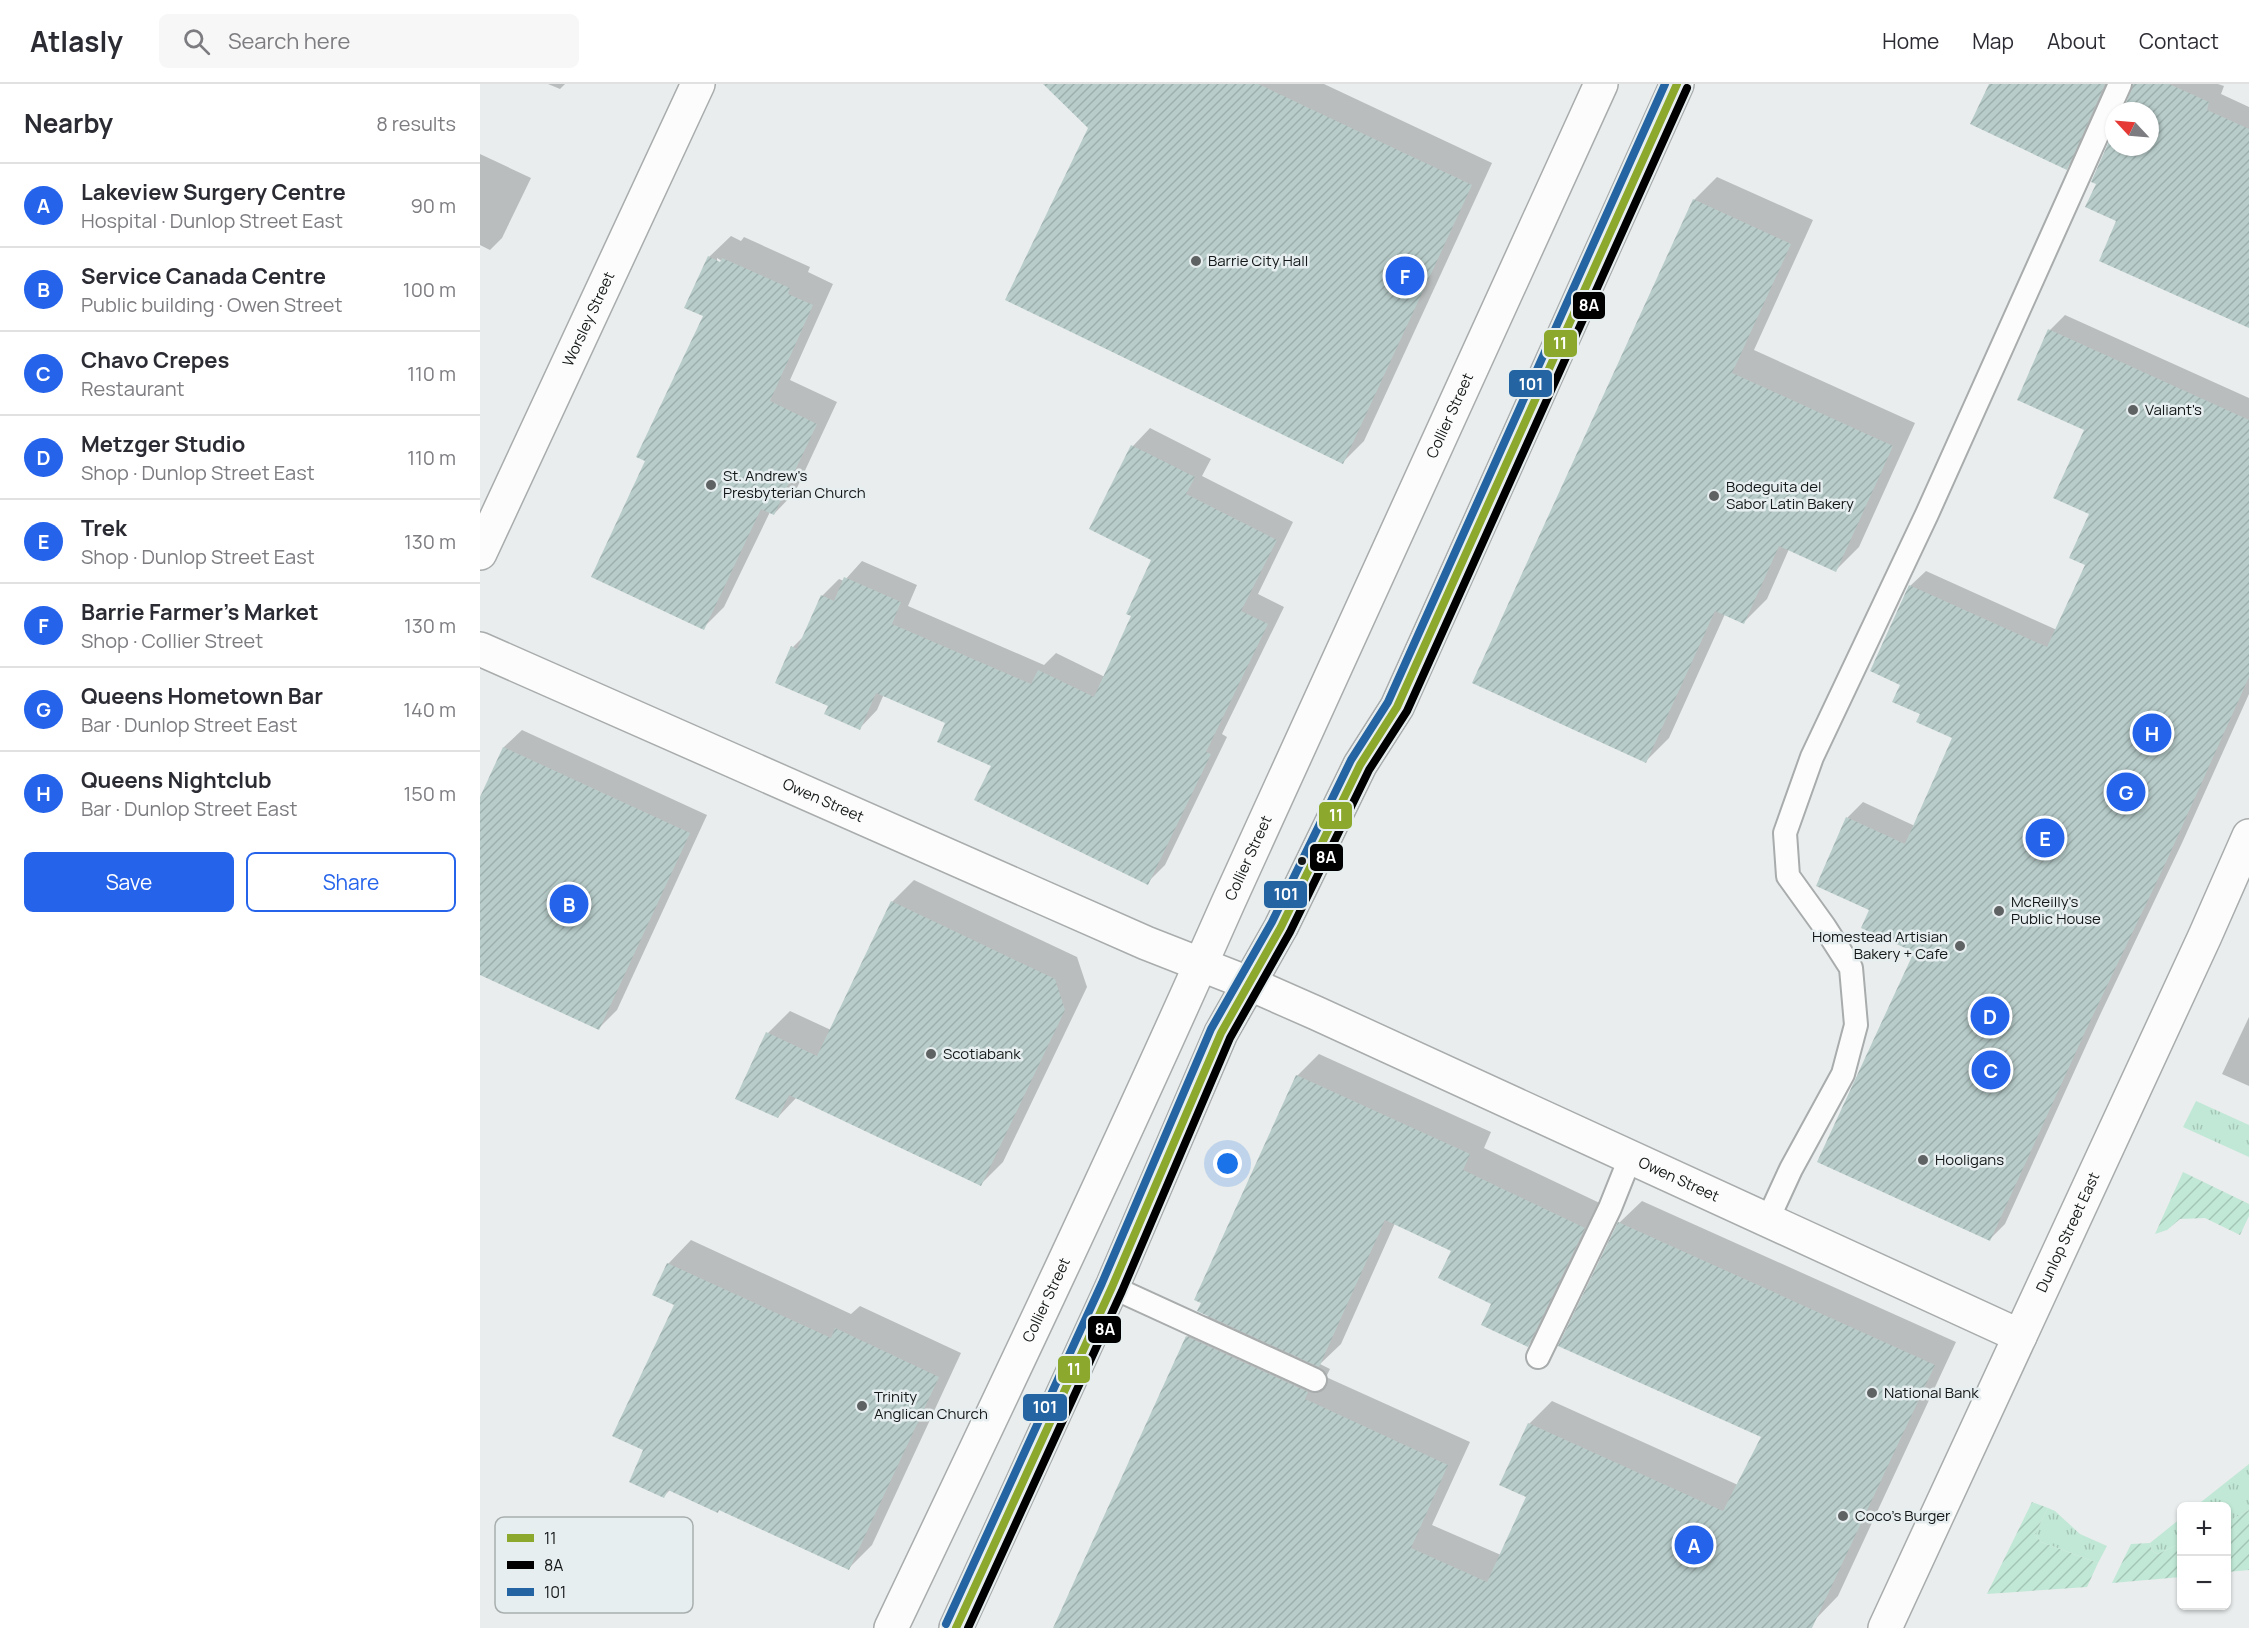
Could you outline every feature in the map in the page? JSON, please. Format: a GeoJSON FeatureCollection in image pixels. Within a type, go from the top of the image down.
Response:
{"type":"FeatureCollection","features":[{"type":"Feature","properties":{"kind":"street","name":"Worsley Street"},"geometry":{"type":"LineString","coordinates":[[480,553],[698,84]]}},
{"type":"Feature","properties":{"kind":"street","name":"Collier Street"},"geometry":{"type":"LineString","coordinates":[[891,1628],[1043,1310],[1179,1016],[1601,84]]}},
{"type":"Feature","properties":{"kind":"street"},"geometry":{"type":"LineString","coordinates":[[956,1628],[1112,1287],[1221,1033],[1281,927],[1360,765],[1397,707],[1677,84]]}},
{"type":"Feature","properties":{"kind":"street","name":"Owen Street"},"geometry":{"type":"LineString","coordinates":[[480,649],[1146,943],[1248,983],[2020,1336]]}},
{"type":"Feature","properties":{"kind":"street","name":"Dunlop Street East"},"geometry":{"type":"LineString","coordinates":[[1885,1628],[2249,836]]}},
{"type":"Feature","properties":{"kind":"lane"},"geometry":{"type":"LineString","coordinates":[[1768,1219],[1791,1169],[1843,1074],[1856,1025],[1851,968],[1788,876],[1785,832],[1812,757],[1927,514],[2120,84]]}},
{"type":"Feature","properties":{"kind":"lane"},"geometry":{"type":"LineString","coordinates":[[1538,1358],[1610,1208],[1630,1158]]}},
{"type":"Feature","properties":{"kind":"lane"},"geometry":{"type":"LineString","coordinates":[[1112,1287],[1315,1380]]}},
{"type":"Feature","properties":{"kind":"green space"},"geometry":{"type":"Polygon","coordinates":[[[2196,1101],[2249,1125],[2249,1157],[2183,1127],[2196,1101]]]}},
{"type":"Feature","properties":{"kind":"green space"},"geometry":{"type":"Polygon","coordinates":[[[2183,1172],[2249,1204],[2249,1216],[2240,1235],[2205,1218],[2180,1219],[2167,1230],[2155,1234],[2183,1172]]]}},
{"type":"Feature","properties":{"kind":"green space"},"geometry":{"type":"Polygon","coordinates":[[[2249,1464],[2249,1510],[2231,1520],[2231,1502],[2201,1502],[2249,1464]]]}},
{"type":"Feature","properties":{"kind":"green space"},"geometry":{"type":"Polygon","coordinates":[[[2032,1502],[2048,1508],[2035,1534],[2041,1542],[2098,1563],[2087,1587],[1987,1594],[2032,1502]]]}},
{"type":"Feature","properties":{"kind":"green space"},"geometry":{"type":"Polygon","coordinates":[[[2048,1508],[2055,1511],[2080,1534],[2107,1546],[2098,1563],[2041,1542],[2035,1534],[2048,1508]]]}},
{"type":"Feature","properties":{"kind":"green space"},"geometry":{"type":"Polygon","coordinates":[[[2249,1510],[2249,1570],[2231,1572],[2231,1520],[2249,1510]]]}},
{"type":"Feature","properties":{"kind":"green space"},"geometry":{"type":"Polygon","coordinates":[[[2177,1521],[2177,1545],[2158,1554],[2152,1551],[2150,1543],[2177,1521]]]}},
{"type":"Feature","properties":{"kind":"green space"},"geometry":{"type":"Polygon","coordinates":[[[2150,1543],[2152,1551],[2158,1554],[2177,1545],[2177,1577],[2112,1583],[2131,1544],[2150,1543]]]}},
{"type":"Feature","properties":{"kind":"building","name":"Barrie City Hall"},"geometry":{"type":"Polygon","coordinates":[[[1043,84],[1258,84],[1472,185],[1343,464],[1005,300],[1088,128],[1043,84]]]}},
{"type":"Feature","properties":{"kind":"building"},"geometry":{"type":"Polygon","coordinates":[[[1989,84],[2105,84],[2067,170],[1970,124],[1989,84]]]}},
{"type":"Feature","properties":{"kind":"building"},"geometry":{"type":"Polygon","coordinates":[[[2133,84],[2169,84],[2209,102],[2207,110],[2249,129],[2249,328],[2099,261],[2116,221],[2085,207],[2096,184],[2091,182],[2105,150],[2105,156],[2159,156],[2159,102],[2126,102],[2133,84]]]}},
{"type":"Feature","properties":{"kind":"building","name":"Bodeguita del Sabor Latin Bakery"},"geometry":{"type":"Polygon","coordinates":[[[1693,199],[1791,244],[1732,373],[1893,446],[1836,572],[1779,546],[1744,624],[1715,611],[1646,763],[1472,683],[1693,199]]]}},
{"type":"Feature","properties":{"kind":"building","name":"St. Andrew's Presbyterian Church"},"geometry":{"type":"Polygon","coordinates":[[[708,256],[720,262],[722,258],[790,288],[788,294],[813,305],[770,401],[817,424],[774,515],[761,509],[704,630],[591,577],[645,461],[636,457],[703,316],[684,308],[708,256]]]}},
{"type":"Feature","properties":{"kind":"building"},"geometry":{"type":"Polygon","coordinates":[[[2048,329],[2249,420],[2249,677],[2167,860],[2085,1032],[1990,1241],[1817,1162],[1914,952],[1861,928],[1869,910],[1816,886],[1846,817],[1905,844],[1952,738],[1916,722],[1920,714],[1892,702],[1900,685],[1870,671],[1909,585],[2047,647],[2085,565],[2069,558],[2089,514],[2053,498],[2084,430],[2017,400],[2048,329]]]}},
{"type":"Feature","properties":{"kind":"building"},"geometry":{"type":"Polygon","coordinates":[[[1131,445],[1195,477],[1186,494],[1277,540],[1241,611],[1268,624],[1206,752],[1211,754],[1148,885],[974,800],[991,766],[937,742],[945,723],[876,693],[860,730],[824,714],[828,706],[775,683],[791,646],[797,649],[821,595],[834,601],[844,577],[901,602],[892,624],[1031,684],[1038,670],[1094,697],[1131,616],[1126,614],[1151,560],[1089,529],[1131,445]]]}},
{"type":"Feature","properties":{"kind":"building"},"geometry":{"type":"Polygon","coordinates":[[[503,747],[690,833],[599,1030],[480,975],[480,797],[503,747]]]}},
{"type":"Feature","properties":{"kind":"building","name":"Scotiabank"},"geometry":{"type":"Polygon","coordinates":[[[891,901],[1055,979],[1065,1010],[981,1186],[789,1095],[778,1118],[735,1099],[766,1032],[817,1056],[891,901]]]}},
{"type":"Feature","properties":{"kind":"building"},"geometry":{"type":"Polygon","coordinates":[[[1296,1075],[1470,1154],[1463,1170],[1585,1228],[1528,1347],[1481,1325],[1491,1304],[1438,1278],[1451,1251],[1385,1220],[1319,1367],[1197,1311],[1201,1303],[1194,1300],[1296,1075]]]}},
{"type":"Feature","properties":{"kind":"building"},"geometry":{"type":"Polygon","coordinates":[[[1618,1222],[1935,1365],[1812,1628],[1053,1628],[1186,1336],[1308,1392],[1305,1399],[1448,1465],[1411,1548],[1487,1582],[1526,1497],[1499,1485],[1528,1423],[1723,1511],[1761,1437],[1558,1346],[1618,1222]]]}},
{"type":"Feature","properties":{"kind":"building","name":"Trinity Anglican Church"},"geometry":{"type":"Polygon","coordinates":[[[667,1263],[831,1338],[835,1328],[939,1377],[849,1570],[719,1510],[718,1513],[668,1490],[664,1498],[629,1482],[643,1450],[612,1436],[674,1305],[652,1295],[667,1263]]]}},
{"type":"Feature","properties":{"kind":"transit line","name":"101"},"geometry":{"type":"LineString","coordinates":[[946,1624],[1102,1283],[1211,1029],[1272,922],[1351,760],[1388,702],[1665,84]]}},
{"type":"Feature","properties":{"kind":"transit line","name":"11"},"geometry":{"type":"LineString","coordinates":[[956,1628],[1112,1287],[1221,1033],[1281,927],[1360,765],[1397,707],[1677,84]]}},
{"type":"Feature","properties":{"kind":"transit line","name":"8A"},"geometry":{"type":"LineString","coordinates":[[968,1628],[1122,1291],[1230,1038],[1290,932],[1369,770],[1407,711],[1687,88]]}},
{"type":"Feature","properties":{"kind":"place","name":"Barrie City Hall"},"geometry":{"type":"Point","coordinates":[1196,261]}},
{"type":"Feature","properties":{"kind":"place","name":"Barrie Farmer's Market"},"geometry":{"type":"Point","coordinates":[1405,276]}},
{"type":"Feature","properties":{"kind":"place","name":"Valiant's"},"geometry":{"type":"Point","coordinates":[2133,410]}},
{"type":"Feature","properties":{"kind":"place","name":"St. Andrew's Presbyterian Church"},"geometry":{"type":"Point","coordinates":[711,485]}},
{"type":"Feature","properties":{"kind":"place","name":"Bodeguita del Sabor Latin Bakery"},"geometry":{"type":"Point","coordinates":[1714,496]}},
{"type":"Feature","properties":{"kind":"place","name":"Queens Nightclub"},"geometry":{"type":"Point","coordinates":[2152,733]}},
{"type":"Feature","properties":{"kind":"place","name":"Queens Hometown Bar"},"geometry":{"type":"Point","coordinates":[2126,792]}},
{"type":"Feature","properties":{"kind":"place","name":"Trek"},"geometry":{"type":"Point","coordinates":[2045,838]}},
{"type":"Feature","properties":{"kind":"place","name":"Service Canada Centre"},"geometry":{"type":"Point","coordinates":[569,904]}},
{"type":"Feature","properties":{"kind":"place","name":"McReilly's Public House"},"geometry":{"type":"Point","coordinates":[1999,911]}},
{"type":"Feature","properties":{"kind":"place","name":"Homestead Artisian Bakery + Cafe"},"geometry":{"type":"Point","coordinates":[1960,946]}},
{"type":"Feature","properties":{"kind":"place","name":"Metzger Studio"},"geometry":{"type":"Point","coordinates":[1990,1016]}},
{"type":"Feature","properties":{"kind":"place","name":"Scotiabank"},"geometry":{"type":"Point","coordinates":[931,1054]}},
{"type":"Feature","properties":{"kind":"place","name":"Chavo Crepes"},"geometry":{"type":"Point","coordinates":[1991,1070]}},
{"type":"Feature","properties":{"kind":"place","name":"Hooligans"},"geometry":{"type":"Point","coordinates":[1923,1160]}},
{"type":"Feature","properties":{"kind":"place","name":"National Bank"},"geometry":{"type":"Point","coordinates":[1872,1393]}},
{"type":"Feature","properties":{"kind":"place","name":"Trinity Anglican Church"},"geometry":{"type":"Point","coordinates":[862,1406]}},
{"type":"Feature","properties":{"kind":"place","name":"Coco's Burger"},"geometry":{"type":"Point","coordinates":[1843,1516]}},
{"type":"Feature","properties":{"kind":"place","name":"Lakeview Surgery Centre"},"geometry":{"type":"Point","coordinates":[1694,1545]}}]}
